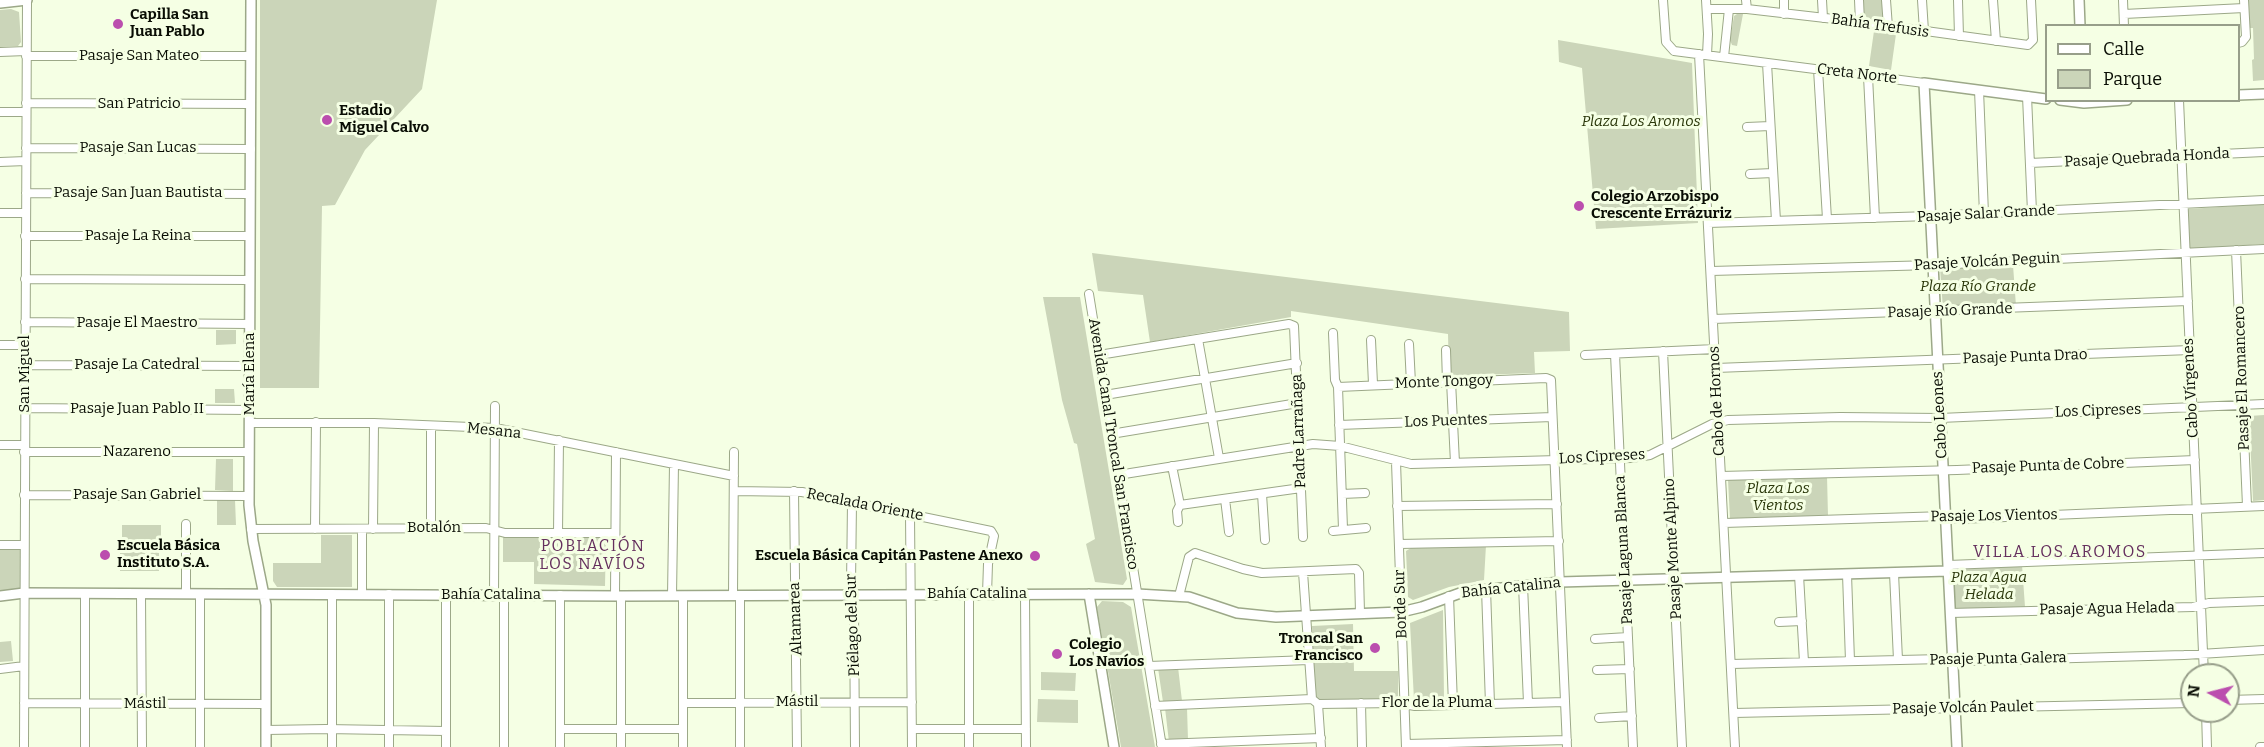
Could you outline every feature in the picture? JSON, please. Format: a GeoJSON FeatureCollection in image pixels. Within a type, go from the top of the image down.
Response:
{"type":"FeatureCollection","features":[{"type":"Feature","properties":{"kind":"street"},"geometry":{"type":"LineString","coordinates":[[0,3],[27,0]]}},
{"type":"Feature","properties":{"kind":"street","name":"San Miguel"},"geometry":{"type":"LineString","coordinates":[[24,747],[27,0]]}},
{"type":"Feature","properties":{"kind":"street","name":"María Elena"},"geometry":{"type":"LineString","coordinates":[[251,0],[249,496],[251,529],[264,594],[266,747]]}},
{"type":"Feature","properties":{"kind":"street","name":"Creta Norte"},"geometry":{"type":"LineString","coordinates":[[1663,0],[1665,39],[1674,51],[2045,99]]}},
{"type":"Feature","properties":{"kind":"street","name":"Cabo de Hornos"},"geometry":{"type":"LineString","coordinates":[[1706,0],[1703,55],[1708,223],[1735,747]]}},
{"type":"Feature","properties":{"kind":"street"},"geometry":{"type":"LineString","coordinates":[[1746,0],[1747,9]]}},
{"type":"Feature","properties":{"kind":"street"},"geometry":{"type":"LineString","coordinates":[[1784,0],[1784,14]]}},
{"type":"Feature","properties":{"kind":"street"},"geometry":{"type":"LineString","coordinates":[[1822,0],[1823,18]]}},
{"type":"Feature","properties":{"kind":"street"},"geometry":{"type":"LineString","coordinates":[[1859,0],[1860,22]]}},
{"type":"Feature","properties":{"kind":"street"},"geometry":{"type":"LineString","coordinates":[[1886,0],[1888,27]]}},
{"type":"Feature","properties":{"kind":"street"},"geometry":{"type":"LineString","coordinates":[[1922,0],[1924,32]]}},
{"type":"Feature","properties":{"kind":"street"},"geometry":{"type":"LineString","coordinates":[[1958,0],[1959,36]]}},
{"type":"Feature","properties":{"kind":"street"},"geometry":{"type":"LineString","coordinates":[[1994,0],[1996,41]]}},
{"type":"Feature","properties":{"kind":"street","name":"Bahía Trefusis"},"geometry":{"type":"LineString","coordinates":[[1707,9],[1747,9],[2026,45],[2033,40],[2031,0]]}},
{"type":"Feature","properties":{"kind":"street"},"geometry":{"type":"LineString","coordinates":[[2079,0],[2080,24]]}},
{"type":"Feature","properties":{"kind":"street"},"geometry":{"type":"LineString","coordinates":[[2123,0],[2124,24]]}},
{"type":"Feature","properties":{"kind":"street"},"geometry":{"type":"LineString","coordinates":[[2124,14],[2244,4],[2246,37],[2240,42]]}},
{"type":"Feature","properties":{"kind":"street"},"geometry":{"type":"LineString","coordinates":[[1724,57],[1729,9]]}},
{"type":"Feature","properties":{"kind":"street","name":"Pasaje San Mateo"},"geometry":{"type":"LineString","coordinates":[[0,52],[251,56]]}},
{"type":"Feature","properties":{"kind":"street"},"geometry":{"type":"LineString","coordinates":[[1767,63],[1776,221]]}},
{"type":"Feature","properties":{"kind":"street"},"geometry":{"type":"LineString","coordinates":[[1818,69],[1827,219]]}},
{"type":"Feature","properties":{"kind":"street"},"geometry":{"type":"LineString","coordinates":[[1868,76],[1875,218]]}},
{"type":"Feature","properties":{"kind":"street","name":"Cabo Leones"},"geometry":{"type":"LineString","coordinates":[[1924,83],[1957,747]]}},
{"type":"Feature","properties":{"kind":"street"},"geometry":{"type":"LineString","coordinates":[[1979,90],[1984,214]]}},
{"type":"Feature","properties":{"kind":"street"},"geometry":{"type":"LineString","coordinates":[[2240,95],[2264,94]]}},
{"type":"Feature","properties":{"kind":"street"},"geometry":{"type":"LineString","coordinates":[[2027,96],[2032,212]]}},
{"type":"Feature","properties":{"kind":"street","name":"Cabo Vírgenes"},"geometry":{"type":"LineString","coordinates":[[2179,102],[2203,663]]}},
{"type":"Feature","properties":{"kind":"street","name":"San Patricio"},"geometry":{"type":"LineString","coordinates":[[0,112],[26,107],[251,104]]}},
{"type":"Feature","properties":{"kind":"street"},"geometry":{"type":"LineString","coordinates":[[1747,127],[1770,126]]}},
{"type":"Feature","properties":{"kind":"street","name":"Pasaje San Lucas"},"geometry":{"type":"LineString","coordinates":[[26,148],[251,149]]}},
{"type":"Feature","properties":{"kind":"street","name":"Pasaje Quebrada Honda"},"geometry":{"type":"LineString","coordinates":[[2030,163],[2264,152]]}},
{"type":"Feature","properties":{"kind":"street"},"geometry":{"type":"LineString","coordinates":[[0,162],[26,162]]}},
{"type":"Feature","properties":{"kind":"street"},"geometry":{"type":"LineString","coordinates":[[1750,174],[1773,173]]}},
{"type":"Feature","properties":{"kind":"street","name":"Pasaje San Juan Bautista"},"geometry":{"type":"LineString","coordinates":[[26,193],[250,194]]}},
{"type":"Feature","properties":{"kind":"street","name":"Pasaje Salar Grande"},"geometry":{"type":"LineString","coordinates":[[1708,223],[1984,214],[2264,200]]}},
{"type":"Feature","properties":{"kind":"street"},"geometry":{"type":"LineString","coordinates":[[0,213],[26,213]]}},
{"type":"Feature","properties":{"kind":"street","name":"Pasaje La Reina"},"geometry":{"type":"LineString","coordinates":[[26,236],[250,236]]}},
{"type":"Feature","properties":{"kind":"street","name":"Pasaje Volcán Peguin"},"geometry":{"type":"LineString","coordinates":[[1711,271],[1933,265],[2264,249]]}},
{"type":"Feature","properties":{"kind":"street","name":"Pasaje El Romancero"},"geometry":{"type":"LineString","coordinates":[[2236,250],[2247,506]]}},
{"type":"Feature","properties":{"kind":"street"},"geometry":{"type":"LineString","coordinates":[[25,279],[250,280]]}},
{"type":"Feature","properties":{"kind":"street","name":"Avenida Canal Troncal San Francisco"},"geometry":{"type":"LineString","coordinates":[[1089,294],[1162,746]]}},
{"type":"Feature","properties":{"kind":"street","name":"Pasaje Río Grande"},"geometry":{"type":"LineString","coordinates":[[1713,319],[2188,301]]}},
{"type":"Feature","properties":{"kind":"street","name":"Pasaje El Maestro"},"geometry":{"type":"LineString","coordinates":[[25,322],[250,324]]}},
{"type":"Feature","properties":{"kind":"street","name":"Padre Larrañaga"},"geometry":{"type":"LineString","coordinates":[[1198,339],[1289,324],[1294,326],[1303,537]]}},
{"type":"Feature","properties":{"kind":"street"},"geometry":{"type":"LineString","coordinates":[[1333,333],[1335,380],[1338,387],[1343,529]]}},
{"type":"Feature","properties":{"kind":"street"},"geometry":{"type":"LineString","coordinates":[[1099,355],[1198,339],[1219,458]]}},
{"type":"Feature","properties":{"kind":"street"},"geometry":{"type":"LineString","coordinates":[[1371,339],[1373,384]]}},
{"type":"Feature","properties":{"kind":"street"},"geometry":{"type":"LineString","coordinates":[[1409,344],[1411,383]]}},
{"type":"Feature","properties":{"kind":"street"},"geometry":{"type":"LineString","coordinates":[[0,345],[25,345]]}},
{"type":"Feature","properties":{"kind":"street"},"geometry":{"type":"LineString","coordinates":[[1586,355],[1715,349]]}},
{"type":"Feature","properties":{"kind":"street"},"geometry":{"type":"LineString","coordinates":[[1446,350],[1455,463]]}},
{"type":"Feature","properties":{"kind":"street","name":"Pasaje Punta Drao"},"geometry":{"type":"LineString","coordinates":[[1716,368],[2190,350]]}},
{"type":"Feature","properties":{"kind":"street","name":"Pasaje Monte Alpino"},"geometry":{"type":"LineString","coordinates":[[1663,351],[1682,747]]}},
{"type":"Feature","properties":{"kind":"street","name":"Pasaje Laguna Blanca"},"geometry":{"type":"LineString","coordinates":[[1615,354],[1633,747]]}},
{"type":"Feature","properties":{"kind":"street"},"geometry":{"type":"LineString","coordinates":[[1105,395],[1297,363]]}},
{"type":"Feature","properties":{"kind":"street","name":"Pasaje La Catedral"},"geometry":{"type":"LineString","coordinates":[[25,364],[250,366]]}},
{"type":"Feature","properties":{"kind":"street","name":"Monte Tongoy"},"geometry":{"type":"LineString","coordinates":[[1338,387],[1449,381],[1550,379],[1552,417]]}},
{"type":"Feature","properties":{"kind":"street"},"geometry":{"type":"LineString","coordinates":[[1111,434],[1299,403]]}},
{"type":"Feature","properties":{"kind":"street","name":"Los Cipreses"},"geometry":{"type":"LineString","coordinates":[[1118,475],[1300,446],[1340,446],[1396,462],[1417,465],[1644,457],[1719,422],[1840,417],[1940,418],[2264,404]]}},
{"type":"Feature","properties":{"kind":"street"},"geometry":{"type":"LineString","coordinates":[[495,406],[495,530],[504,747]]}},
{"type":"Feature","properties":{"kind":"street","name":"Pasaje Juan Pablo II"},"geometry":{"type":"LineString","coordinates":[[24,408],[249,410]]}},
{"type":"Feature","properties":{"kind":"street"},"geometry":{"type":"LineString","coordinates":[[1406,745],[1567,743],[1552,417]]}},
{"type":"Feature","properties":{"kind":"street","name":"Los Puentes"},"geometry":{"type":"LineString","coordinates":[[1339,425],[1552,417]]}},
{"type":"Feature","properties":{"kind":"street"},"geometry":{"type":"LineString","coordinates":[[315,529],[316,422]]}},
{"type":"Feature","properties":{"kind":"street","name":"Mesana"},"geometry":{"type":"LineString","coordinates":[[249,423],[374,423],[495,428],[734,476]]}},
{"type":"Feature","properties":{"kind":"street"},"geometry":{"type":"LineString","coordinates":[[373,529],[374,423]]}},
{"type":"Feature","properties":{"kind":"street"},"geometry":{"type":"LineString","coordinates":[[431,528],[432,426]]}},
{"type":"Feature","properties":{"kind":"street"},"geometry":{"type":"LineString","coordinates":[[558,533],[559,440]]}},
{"type":"Feature","properties":{"kind":"street","name":"Nazareno"},"geometry":{"type":"LineString","coordinates":[[0,445],[24,448],[249,452]]}},
{"type":"Feature","properties":{"kind":"street"},"geometry":{"type":"LineString","coordinates":[[616,452],[615,533],[621,747]]}},
{"type":"Feature","properties":{"kind":"street"},"geometry":{"type":"LineString","coordinates":[[734,452],[740,747]]}},
{"type":"Feature","properties":{"kind":"street","name":"Pasaje Punta de Cobre"},"geometry":{"type":"LineString","coordinates":[[1721,476],[1957,470],[2195,460]]}},
{"type":"Feature","properties":{"kind":"street","name":"Borde Sur"},"geometry":{"type":"LineString","coordinates":[[1396,462],[1406,745]]}},
{"type":"Feature","properties":{"kind":"street"},"geometry":{"type":"LineString","coordinates":[[672,596],[674,464]]}},
{"type":"Feature","properties":{"kind":"street"},"geometry":{"type":"LineString","coordinates":[[1172,466],[1180,505],[1177,511],[1178,522]]}},
{"type":"Feature","properties":{"kind":"street"},"geometry":{"type":"LineString","coordinates":[[1180,505],[1301,488]]}},
{"type":"Feature","properties":{"kind":"street","name":"Recalada Oriente"},"geometry":{"type":"LineString","coordinates":[[734,491],[794,491],[989,530],[993,533],[988,558],[987,594]]}},
{"type":"Feature","properties":{"kind":"street","name":"Altamarea"},"geometry":{"type":"LineString","coordinates":[[794,491],[797,747]]}},
{"type":"Feature","properties":{"kind":"street"},"geometry":{"type":"LineString","coordinates":[[1342,494],[1365,492]]}},
{"type":"Feature","properties":{"kind":"street"},"geometry":{"type":"LineString","coordinates":[[1262,494],[1264,540]]}},
{"type":"Feature","properties":{"kind":"street","name":"Pasaje San Gabriel"},"geometry":{"type":"LineString","coordinates":[[24,495],[249,496]]}},
{"type":"Feature","properties":{"kind":"street"},"geometry":{"type":"LineString","coordinates":[[1225,500],[1229,532]]}},
{"type":"Feature","properties":{"kind":"street","name":"Piélago del Sur"},"geometry":{"type":"LineString","coordinates":[[852,502],[855,747]]}},
{"type":"Feature","properties":{"kind":"street"},"geometry":{"type":"LineString","coordinates":[[1397,506],[1557,504]]}},
{"type":"Feature","properties":{"kind":"street","name":"Pasaje Los Vientos"},"geometry":{"type":"LineString","coordinates":[[1724,523],[1945,516],[1959,519],[2264,506]]}},
{"type":"Feature","properties":{"kind":"street"},"geometry":{"type":"LineString","coordinates":[[910,514],[912,747]]}},
{"type":"Feature","properties":{"kind":"street"},"geometry":{"type":"LineString","coordinates":[[186,524],[186,594]]}},
{"type":"Feature","properties":{"kind":"street","name":"Botalón"},"geometry":{"type":"LineString","coordinates":[[251,529],[486,528],[505,533],[615,533]]}},
{"type":"Feature","properties":{"kind":"street"},"geometry":{"type":"LineString","coordinates":[[1333,531],[1366,528]]}},
{"type":"Feature","properties":{"kind":"street"},"geometry":{"type":"LineString","coordinates":[[362,529],[362,594]]}},
{"type":"Feature","properties":{"kind":"street"},"geometry":{"type":"LineString","coordinates":[[1399,544],[1559,542]]}},
{"type":"Feature","properties":{"kind":"street"},"geometry":{"type":"LineString","coordinates":[[0,545],[24,545]]}},
{"type":"Feature","properties":{"kind":"street"},"geometry":{"type":"LineString","coordinates":[[1179,596],[1191,553],[1210,556],[1256,572],[1358,570],[1360,614]]}},
{"type":"Feature","properties":{"kind":"street","name":"Bahía Catalina"},"geometry":{"type":"LineString","coordinates":[[0,596],[24,594],[683,596],[1137,594],[1197,599],[1250,615],[1306,616],[1401,612],[1422,608],[1449,596],[1486,589],[1560,582],[1894,573],[1948,568],[2264,553]]}},
{"type":"Feature","properties":{"kind":"street"},"geometry":{"type":"LineString","coordinates":[[1303,572],[1309,660],[1321,747]]}},
{"type":"Feature","properties":{"kind":"street"},"geometry":{"type":"LineString","coordinates":[[1894,573],[1898,660]]}},
{"type":"Feature","properties":{"kind":"street"},"geometry":{"type":"LineString","coordinates":[[1846,574],[1851,661]]}},
{"type":"Feature","properties":{"kind":"street"},"geometry":{"type":"LineString","coordinates":[[1799,575],[1804,662]]}},
{"type":"Feature","properties":{"kind":"street"},"geometry":{"type":"LineString","coordinates":[[1523,585],[1528,703]]}},
{"type":"Feature","properties":{"kind":"street"},"geometry":{"type":"LineString","coordinates":[[1486,589],[1490,704]]}},
{"type":"Feature","properties":{"kind":"street"},"geometry":{"type":"LineString","coordinates":[[85,594],[85,747]]}},
{"type":"Feature","properties":{"kind":"street"},"geometry":{"type":"LineString","coordinates":[[141,594],[142,747]]}},
{"type":"Feature","properties":{"kind":"street"},"geometry":{"type":"LineString","coordinates":[[200,594],[200,747]]}},
{"type":"Feature","properties":{"kind":"street"},"geometry":{"type":"LineString","coordinates":[[332,594],[332,747]]}},
{"type":"Feature","properties":{"kind":"street"},"geometry":{"type":"LineString","coordinates":[[389,594],[390,747]]}},
{"type":"Feature","properties":{"kind":"street"},"geometry":{"type":"LineString","coordinates":[[969,594],[969,747]]}},
{"type":"Feature","properties":{"kind":"street"},"geometry":{"type":"LineString","coordinates":[[1025,594],[1026,747]]}},
{"type":"Feature","properties":{"kind":"street"},"geometry":{"type":"LineString","coordinates":[[1089,594],[1114,747]]}},
{"type":"Feature","properties":{"kind":"street"},"geometry":{"type":"LineString","coordinates":[[446,595],[446,747]]}},
{"type":"Feature","properties":{"kind":"street"},"geometry":{"type":"LineString","coordinates":[[560,596],[560,747]]}},
{"type":"Feature","properties":{"kind":"street"},"geometry":{"type":"LineString","coordinates":[[682,747],[683,596]]}},
{"type":"Feature","properties":{"kind":"street"},"geometry":{"type":"LineString","coordinates":[[1449,596],[1453,705]]}},
{"type":"Feature","properties":{"kind":"street","name":"Pasaje Agua Helada"},"geometry":{"type":"LineString","coordinates":[[1950,613],[2264,602]]}},
{"type":"Feature","properties":{"kind":"street"},"geometry":{"type":"LineString","coordinates":[[1779,622],[1802,621]]}},
{"type":"Feature","properties":{"kind":"street"},"geometry":{"type":"LineString","coordinates":[[1595,639],[1628,638]]}},
{"type":"Feature","properties":{"kind":"street","name":"Pasaje Punta Galera"},"geometry":{"type":"LineString","coordinates":[[1731,664],[2203,654],[2264,650]]}},
{"type":"Feature","properties":{"kind":"street"},"geometry":{"type":"LineString","coordinates":[[1149,666],[1309,660]]}},
{"type":"Feature","properties":{"kind":"street"},"geometry":{"type":"LineString","coordinates":[[0,669],[24,666]]}},
{"type":"Feature","properties":{"kind":"street"},"geometry":{"type":"LineString","coordinates":[[1597,670],[1630,669]]}},
{"type":"Feature","properties":{"kind":"street"},"geometry":{"type":"LineString","coordinates":[[2240,700],[2264,699]]}},
{"type":"Feature","properties":{"kind":"street","name":"Mástil"},"geometry":{"type":"LineString","coordinates":[[683,703],[912,702]]}},
{"type":"Feature","properties":{"kind":"street","name":"Flor de la Pluma"},"geometry":{"type":"LineString","coordinates":[[1155,706],[1315,702],[1415,706],[1565,702]]}},
{"type":"Feature","properties":{"kind":"street","name":"Mástil"},"geometry":{"type":"LineString","coordinates":[[24,703],[266,704]]}},
{"type":"Feature","properties":{"kind":"street"},"geometry":{"type":"LineString","coordinates":[[1361,703],[1362,747]]}},
{"type":"Feature","properties":{"kind":"street","name":"Pasaje Volcán Paulet"},"geometry":{"type":"LineString","coordinates":[[1734,713],[2180,703]]}},
{"type":"Feature","properties":{"kind":"street"},"geometry":{"type":"LineString","coordinates":[[1599,718],[1632,716]]}},
{"type":"Feature","properties":{"kind":"street"},"geometry":{"type":"LineString","coordinates":[[2206,723],[2207,747]]}},
{"type":"Feature","properties":{"kind":"street"},"geometry":{"type":"LineString","coordinates":[[560,729],[682,729]]}},
{"type":"Feature","properties":{"kind":"street"},"geometry":{"type":"LineString","coordinates":[[912,729],[1026,729]]}},
{"type":"Feature","properties":{"kind":"street"},"geometry":{"type":"LineString","coordinates":[[266,730],[446,731]]}},
{"type":"Feature","properties":{"kind":"street"},"geometry":{"type":"LineString","coordinates":[[1162,746],[1321,738]]}},
{"type":"Feature","properties":{"kind":"green space","name":"Estadio Miguel Calvo"},"geometry":{"type":"Polygon","coordinates":[[[260,0],[437,0],[422,89],[365,150],[335,205],[322,206],[319,388],[260,388],[260,0]]]}},
{"type":"Feature","properties":{"kind":"green space"},"geometry":{"type":"Polygon","coordinates":[[[1862,0],[1883,0],[1884,20],[1862,17],[1862,0]]]}},
{"type":"Feature","properties":{"kind":"green space"},"geometry":{"type":"Polygon","coordinates":[[[2248,0],[2264,0],[2264,80],[2253,81],[2253,28],[2249,28],[2248,0]]]}},
{"type":"Feature","properties":{"kind":"green space"},"geometry":{"type":"Polygon","coordinates":[[[11,9],[19,12],[21,42],[18,46],[0,47],[0,10],[11,9]]]}},
{"type":"Feature","properties":{"kind":"green space"},"geometry":{"type":"Polygon","coordinates":[[[1743,14],[1737,46],[1732,45],[1730,40],[1734,16],[1743,14]]]}},
{"type":"Feature","properties":{"kind":"green space"},"geometry":{"type":"Polygon","coordinates":[[[1874,31],[1896,34],[1891,70],[1869,66],[1874,31]]]}},
{"type":"Feature","properties":{"kind":"green space","name":"Plaza Los Aromos"},"geometry":{"type":"Polygon","coordinates":[[[1558,40],[1692,63],[1698,223],[1596,229],[1582,68],[1559,62],[1558,40]]]}},
{"type":"Feature","properties":{"kind":"green space"},"geometry":{"type":"Polygon","coordinates":[[[2264,204],[2264,244],[2191,249],[2188,247],[2186,212],[2189,209],[2264,204]]]}},
{"type":"Feature","properties":{"kind":"green space"},"geometry":{"type":"Polygon","coordinates":[[[1092,253],[1569,312],[1570,351],[1534,352],[1535,373],[1449,376],[1448,334],[1291,311],[1291,317],[1150,342],[1143,295],[1098,291],[1092,253]]]}},
{"type":"Feature","properties":{"kind":"green space","name":"Plaza Río Grande"},"geometry":{"type":"Polygon","coordinates":[[[2013,265],[2016,306],[1943,309],[1940,268],[2013,265]]]}},
{"type":"Feature","properties":{"kind":"green space"},"geometry":{"type":"Polygon","coordinates":[[[1043,297],[1080,297],[1127,579],[1123,585],[1095,582],[1086,544],[1095,539],[1077,444],[1074,443],[1062,400],[1043,297]]]}},
{"type":"Feature","properties":{"kind":"green space"},"geometry":{"type":"Polygon","coordinates":[[[216,330],[236,330],[236,344],[216,345],[216,330]]]}},
{"type":"Feature","properties":{"kind":"green space"},"geometry":{"type":"Polygon","coordinates":[[[215,389],[234,389],[235,403],[215,403],[215,389]]]}},
{"type":"Feature","properties":{"kind":"green space"},"geometry":{"type":"Polygon","coordinates":[[[2264,415],[2264,500],[2253,501],[2249,416],[2264,415]]]}},
{"type":"Feature","properties":{"kind":"green space"},"geometry":{"type":"Polygon","coordinates":[[[216,459],[233,459],[233,491],[215,490],[216,459]]]}},
{"type":"Feature","properties":{"kind":"green space","name":"Plaza Los Vientos"},"geometry":{"type":"Polygon","coordinates":[[[1827,476],[1828,516],[1730,520],[1728,480],[1827,476]]]}},
{"type":"Feature","properties":{"kind":"green space"},"geometry":{"type":"Polygon","coordinates":[[[217,500],[235,500],[236,525],[217,525],[217,500]]]}},
{"type":"Feature","properties":{"kind":"green space"},"geometry":{"type":"Polygon","coordinates":[[[122,525],[161,525],[161,545],[122,545],[122,525]]]}},
{"type":"Feature","properties":{"kind":"green space"},"geometry":{"type":"Polygon","coordinates":[[[321,535],[352,535],[352,587],[277,587],[273,581],[273,563],[321,563],[321,535]]]}},
{"type":"Feature","properties":{"kind":"green space"},"geometry":{"type":"Polygon","coordinates":[[[503,536],[606,536],[605,586],[534,584],[534,562],[503,562],[503,536]]]}},
{"type":"Feature","properties":{"kind":"green space"},"geometry":{"type":"Polygon","coordinates":[[[1486,545],[1484,580],[1449,587],[1413,600],[1408,597],[1406,551],[1411,548],[1486,545]]]}},
{"type":"Feature","properties":{"kind":"green space"},"geometry":{"type":"Polygon","coordinates":[[[0,547],[20,547],[21,593],[0,593],[0,547]]]}},
{"type":"Feature","properties":{"kind":"green space"},"geometry":{"type":"Polygon","coordinates":[[[120,551],[159,551],[159,571],[120,571],[120,551]]]}},
{"type":"Feature","properties":{"kind":"green space","name":"Plaza Agua Helada"},"geometry":{"type":"Polygon","coordinates":[[[2022,565],[2025,607],[1955,609],[1953,567],[2022,565]]]}},
{"type":"Feature","properties":{"kind":"green space"},"geometry":{"type":"Polygon","coordinates":[[[1102,601],[1123,602],[1131,607],[1155,747],[1121,747],[1097,607],[1102,601]]]}},
{"type":"Feature","properties":{"kind":"green space"},"geometry":{"type":"Polygon","coordinates":[[[1443,610],[1444,700],[1414,700],[1410,623],[1443,610]]]}},
{"type":"Feature","properties":{"kind":"green space"},"geometry":{"type":"Polygon","coordinates":[[[1353,624],[1354,671],[1398,671],[1398,699],[1319,702],[1315,697],[1312,626],[1353,624]]]}},
{"type":"Feature","properties":{"kind":"green space"},"geometry":{"type":"Polygon","coordinates":[[[11,641],[13,661],[0,662],[0,642],[11,641]]]}},
{"type":"Feature","properties":{"kind":"green space"},"geometry":{"type":"Polygon","coordinates":[[[1178,667],[1182,701],[1163,702],[1158,668],[1178,667]]]}},
{"type":"Feature","properties":{"kind":"green space"},"geometry":{"type":"Polygon","coordinates":[[[1041,672],[1076,673],[1075,691],[1041,690],[1041,672]]]}},
{"type":"Feature","properties":{"kind":"green space"},"geometry":{"type":"Polygon","coordinates":[[[1038,699],[1078,700],[1078,723],[1037,722],[1038,699]]]}},
{"type":"Feature","properties":{"kind":"green space"},"geometry":{"type":"Polygon","coordinates":[[[1165,708],[1187,708],[1188,740],[1169,742],[1165,708]]]}},
{"type":"Feature","properties":{"kind":"place","name":"Capilla San Juan Pablo"},"geometry":{"type":"Point","coordinates":[118,24]}},
{"type":"Feature","properties":{"kind":"place","name":"Estadio Miguel Calvo"},"geometry":{"type":"Point","coordinates":[327,120]}},
{"type":"Feature","properties":{"kind":"place","name":"Colegio Arzobispo Crescente Errázuriz"},"geometry":{"type":"Point","coordinates":[1579,206]}},
{"type":"Feature","properties":{"kind":"place","name":"Escuela Básica Instituto S.A."},"geometry":{"type":"Point","coordinates":[105,555]}},
{"type":"Feature","properties":{"kind":"place","name":"Escuela Básica Capitán Pastene Anexo"},"geometry":{"type":"Point","coordinates":[1035,556]}},
{"type":"Feature","properties":{"kind":"place","name":"Troncal San Francisco"},"geometry":{"type":"Point","coordinates":[1375,648]}},
{"type":"Feature","properties":{"kind":"place","name":"Colegio Los Navíos"},"geometry":{"type":"Point","coordinates":[1057,654]}},
{"type":"Feature","properties":{"kind":"district","name":"VILLA LOS AROMOS"},"geometry":{"type":"Point","coordinates":[2060,553]}},
{"type":"Feature","properties":{"kind":"district","name":"POBLACIÓN LOS NAVÍOS"},"geometry":{"type":"Point","coordinates":[593,556]}}]}
